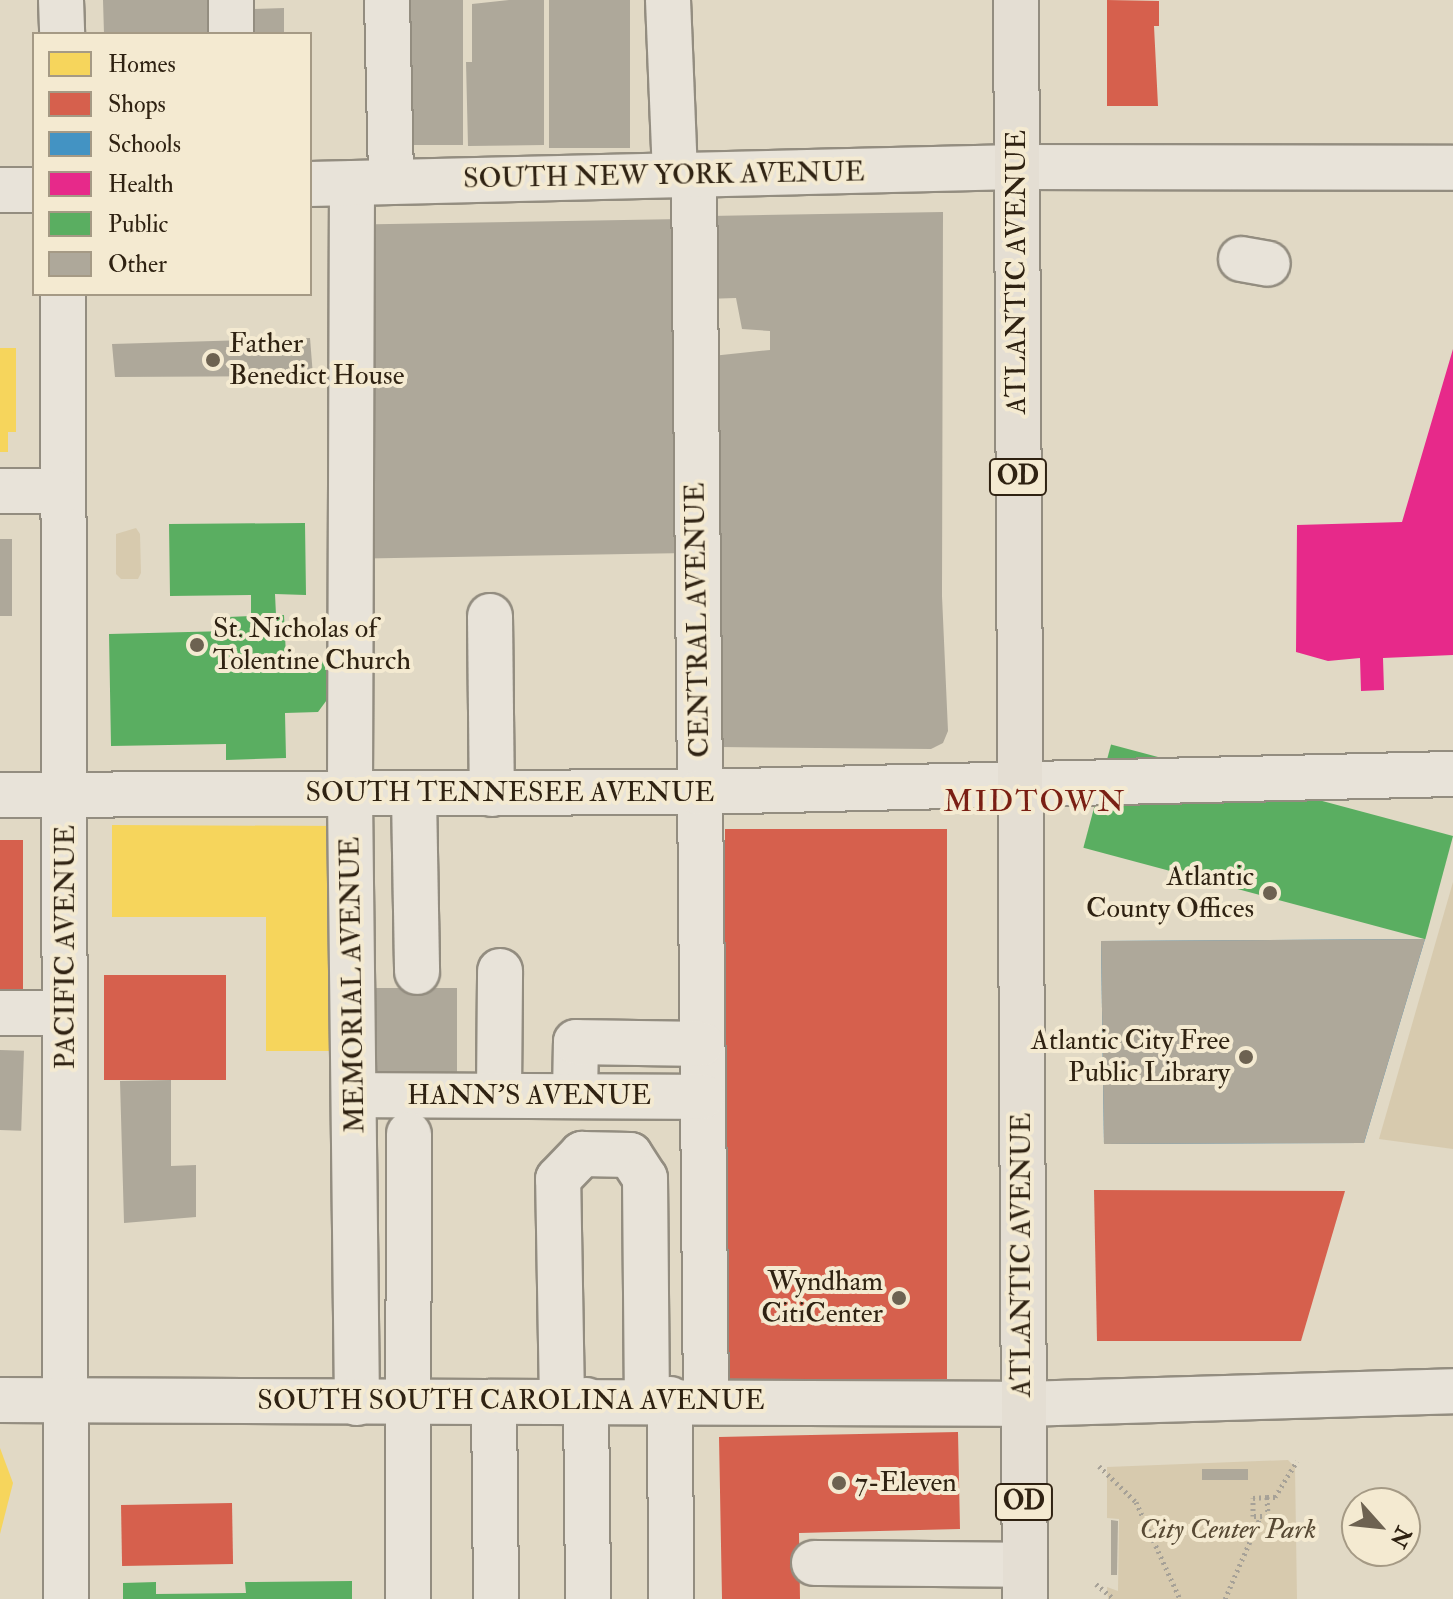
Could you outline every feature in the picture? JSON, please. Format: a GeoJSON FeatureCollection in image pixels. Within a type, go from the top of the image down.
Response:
{"type":"FeatureCollection","features":[{"type":"Feature","properties":{"kind":"highway","name":"ATLANTIC AVENUE"},"geometry":{"type":"LineString","coordinates":[[1016,0],[1025,1582]]}},
{"type":"Feature","properties":{"kind":"street"},"geometry":{"type":"LineString","coordinates":[[61,0],[62,32]]}},
{"type":"Feature","properties":{"kind":"street"},"geometry":{"type":"LineString","coordinates":[[231,0],[231,32]]}},
{"type":"Feature","properties":{"kind":"street","name":"MEMORIAL AVENUE"},"geometry":{"type":"LineString","coordinates":[[357,1403],[356,1095],[350,796],[351,183],[387,0]]}},
{"type":"Feature","properties":{"kind":"street","name":"CENTRAL AVENUE"},"geometry":{"type":"LineString","coordinates":[[668,0],[685,175],[699,792],[702,1097],[674,1400]]}},
{"type":"Feature","properties":{"kind":"street","name":"SOUTH NEW YORK AVENUE"},"geometry":{"type":"LineString","coordinates":[[351,183],[1017,167],[1453,168]]}},
{"type":"Feature","properties":{"kind":"street"},"geometry":{"type":"LineString","coordinates":[[0,190],[32,190]]}},
{"type":"Feature","properties":{"kind":"street","name":"PACIFIC AVENUE"},"geometry":{"type":"LineString","coordinates":[[63,296],[61,491],[68,792],[65,1013],[66,1599]]}},
{"type":"Feature","properties":{"kind":"street"},"geometry":{"type":"LineString","coordinates":[[0,491],[61,491]]}},
{"type":"Feature","properties":{"kind":"street"},"geometry":{"type":"LineString","coordinates":[[490,616],[492,794]]}},
{"type":"Feature","properties":{"kind":"street","name":"SOUTH TENNESEE AVENUE"},"geometry":{"type":"LineString","coordinates":[[0,795],[68,792],[350,796],[699,792],[1453,774]]}},
{"type":"Feature","properties":{"kind":"street"},"geometry":{"type":"LineString","coordinates":[[414,795],[417,972]]}},
{"type":"Feature","properties":{"kind":"street"},"geometry":{"type":"LineString","coordinates":[[499,1093],[500,971]]}},
{"type":"Feature","properties":{"kind":"street"},"geometry":{"type":"LineString","coordinates":[[0,1013],[65,1013]]}},
{"type":"Feature","properties":{"kind":"street"},"geometry":{"type":"LineString","coordinates":[[575,1094],[576,1042],[701,1044]]}},
{"type":"Feature","properties":{"kind":"street","name":"HANN'S AVENUE"},"geometry":{"type":"LineString","coordinates":[[356,1095],[499,1093],[702,1097]]}},
{"type":"Feature","properties":{"kind":"street"},"geometry":{"type":"LineString","coordinates":[[408,1599],[409,1134]]}},
{"type":"Feature","properties":{"kind":"street"},"geometry":{"type":"LineString","coordinates":[[588,1599],[558,1179],[582,1154],[630,1155],[645,1178],[674,1400],[671,1599]]}},
{"type":"Feature","properties":{"kind":"street","name":"SOUTH SOUTH CAROLINA AVENUE"},"geometry":{"type":"LineString","coordinates":[[0,1400],[357,1403],[674,1400],[1023,1404],[1453,1391]]}},
{"type":"Feature","properties":{"kind":"street"},"geometry":{"type":"LineString","coordinates":[[494,1402],[496,1599]]}},
{"type":"Feature","properties":{"kind":"street"},"geometry":{"type":"LineString","coordinates":[[814,1563],[1025,1582]]}},
{"type":"Feature","properties":{"kind":"path"},"geometry":{"type":"LineString","coordinates":[[1267,1497],[1268,1516],[1253,1516],[1253,1498],[1267,1497],[1275,1497],[1297,1461]]}},
{"type":"Feature","properties":{"kind":"path"},"geometry":{"type":"LineString","coordinates":[[1099,1466],[1136,1502],[1180,1599]]}},
{"type":"Feature","properties":{"kind":"path"},"geometry":{"type":"LineString","coordinates":[[1225,1599],[1261,1516]]}},
{"type":"Feature","properties":{"kind":"path"},"geometry":{"type":"LineString","coordinates":[[1096,1584],[1114,1599]]}},
{"type":"Feature","properties":{"kind":"green space"},"geometry":{"type":"Polygon","coordinates":[[[136,528],[140,534],[141,573],[138,579],[121,579],[116,574],[116,534],[136,528]]]}},
{"type":"Feature","properties":{"kind":"green space"},"geometry":{"type":"Polygon","coordinates":[[[1453,882],[1453,1149],[1379,1139],[1453,882]]]}},
{"type":"Feature","properties":{"kind":"green space","name":"City Center Park"},"geometry":{"type":"Polygon","coordinates":[[[1288,1460],[1295,1467],[1297,1599],[1108,1599],[1107,1587],[1118,1591],[1119,1519],[1107,1518],[1107,1467],[1288,1460]]]}},
{"type":"Feature","properties":{"kind":"building: Homes"},"geometry":{"type":"Polygon","coordinates":[[[0,348],[16,348],[16,432],[8,432],[8,452],[0,452],[0,348]]]}},
{"type":"Feature","properties":{"kind":"building: Homes"},"geometry":{"type":"Polygon","coordinates":[[[112,825],[341,826],[340,1051],[266,1051],[266,917],[112,917],[112,825]]]}},
{"type":"Feature","properties":{"kind":"building: Homes"},"geometry":{"type":"Polygon","coordinates":[[[0,1448],[13,1483],[0,1534],[0,1448]]]}},
{"type":"Feature","properties":{"kind":"building: Shops"},"geometry":{"type":"Polygon","coordinates":[[[1107,0],[1159,1],[1159,26],[1154,26],[1158,106],[1107,106],[1107,0]]]}},
{"type":"Feature","properties":{"kind":"building: Shops"},"geometry":{"type":"Polygon","coordinates":[[[725,829],[947,829],[947,1379],[725,1379],[725,829]]]}},
{"type":"Feature","properties":{"kind":"building: Shops"},"geometry":{"type":"Polygon","coordinates":[[[0,840],[23,840],[23,990],[0,990],[0,840]]]}},
{"type":"Feature","properties":{"kind":"building: Shops"},"geometry":{"type":"Polygon","coordinates":[[[104,975],[226,975],[226,1080],[104,1080],[104,975]]]}},
{"type":"Feature","properties":{"kind":"building: Shops"},"geometry":{"type":"Polygon","coordinates":[[[1094,1190],[1345,1191],[1301,1341],[1097,1341],[1094,1190]]]}},
{"type":"Feature","properties":{"kind":"building: Shops","name":"7-Eleven"},"geometry":{"type":"Polygon","coordinates":[[[958,1432],[960,1529],[799,1533],[800,1599],[722,1599],[719,1437],[958,1432]]]}},
{"type":"Feature","properties":{"kind":"building: Shops"},"geometry":{"type":"Polygon","coordinates":[[[232,1503],[233,1564],[122,1566],[121,1505],[232,1503]]]}},
{"type":"Feature","properties":{"kind":"building: Schools","name":"Atlantic City Free Public Library"},"geometry":{"type":"Polygon","coordinates":[[[1425,939],[1364,1143],[1104,1144],[1101,941],[1425,939]]]}},
{"type":"Feature","properties":{"kind":"building: Health"},"geometry":{"type":"Polygon","coordinates":[[[1453,349],[1453,655],[1383,658],[1384,690],[1361,691],[1360,658],[1328,661],[1296,652],[1297,525],[1402,522],[1453,349]]]}},
{"type":"Feature","properties":{"kind":"building: Public","name":"St. Nicholas of Tolentine Church"},"geometry":{"type":"Polygon","coordinates":[[[305,523],[306,595],[275,594],[276,615],[284,615],[286,656],[317,655],[331,671],[332,693],[318,712],[285,713],[286,758],[226,760],[226,744],[111,746],[109,634],[228,631],[228,617],[251,616],[251,595],[170,596],[169,524],[305,523]]]}},
{"type":"Feature","properties":{"kind":"building: Public"},"geometry":{"type":"Polygon","coordinates":[[[1111,744],[1453,836],[1425,939],[1083,848],[1111,744]]]}},
{"type":"Feature","properties":{"kind":"building: Public"},"geometry":{"type":"Polygon","coordinates":[[[352,1581],[352,1599],[123,1599],[123,1583],[156,1582],[156,1594],[246,1593],[245,1582],[352,1581]]]}},
{"type":"Feature","properties":{"kind":"building: Other"},"geometry":{"type":"Polygon","coordinates":[[[103,0],[223,0],[223,10],[284,8],[284,32],[104,32],[103,0]]]}},
{"type":"Feature","properties":{"kind":"building: Other"},"geometry":{"type":"Polygon","coordinates":[[[392,0],[463,0],[463,145],[392,145],[392,0]]]}},
{"type":"Feature","properties":{"kind":"building: Other"},"geometry":{"type":"Polygon","coordinates":[[[544,0],[544,145],[468,146],[466,62],[472,62],[472,4],[544,0]]]}},
{"type":"Feature","properties":{"kind":"building: Other"},"geometry":{"type":"Polygon","coordinates":[[[549,0],[630,0],[630,148],[549,148],[549,0]]]}},
{"type":"Feature","properties":{"kind":"building: Other"},"geometry":{"type":"Polygon","coordinates":[[[943,212],[942,596],[948,731],[943,743],[931,749],[721,747],[712,356],[770,350],[770,331],[742,329],[736,298],[705,299],[710,216],[943,212]]]}},
{"type":"Feature","properties":{"kind":"building: Other"},"geometry":{"type":"Polygon","coordinates":[[[682,219],[688,553],[366,559],[360,225],[682,219]]]}},
{"type":"Feature","properties":{"kind":"building: Other","name":"Father Benedict House"},"geometry":{"type":"Polygon","coordinates":[[[310,338],[313,376],[115,377],[112,344],[310,338]]]}},
{"type":"Feature","properties":{"kind":"building: Other"},"geometry":{"type":"Polygon","coordinates":[[[0,539],[12,539],[12,616],[0,616],[0,539]]]}},
{"type":"Feature","properties":{"kind":"building: Other","name":"Atlantic City Free Public Library"},"geometry":{"type":"Polygon","coordinates":[[[1425,939],[1364,1143],[1104,1144],[1101,941],[1425,939]]]}},
{"type":"Feature","properties":{"kind":"building: Other"},"geometry":{"type":"Polygon","coordinates":[[[365,988],[457,988],[457,1087],[365,1087],[365,988]]]}},
{"type":"Feature","properties":{"kind":"building: Other"},"geometry":{"type":"Polygon","coordinates":[[[0,1050],[24,1051],[21,1131],[0,1130],[0,1050]]]}},
{"type":"Feature","properties":{"kind":"building: Other"},"geometry":{"type":"Polygon","coordinates":[[[171,1080],[171,1166],[196,1165],[196,1217],[124,1223],[120,1081],[171,1080]]]}},
{"type":"Feature","properties":{"kind":"building: Other"},"geometry":{"type":"Polygon","coordinates":[[[1202,1469],[1248,1469],[1248,1480],[1202,1480],[1202,1469]]]}},
{"type":"Feature","properties":{"kind":"building: Other"},"geometry":{"type":"Polygon","coordinates":[[[1111,1520],[1118,1521],[1117,1575],[1111,1575],[1111,1520]]]}},
{"type":"Feature","properties":{"kind":"place","name":"Father Benedict House"},"geometry":{"type":"Point","coordinates":[213,360]}},
{"type":"Feature","properties":{"kind":"place","name":"St. Nicholas of Tolentine Church"},"geometry":{"type":"Point","coordinates":[197,645]}},
{"type":"Feature","properties":{"kind":"place","name":"Atlantic County Offices"},"geometry":{"type":"Point","coordinates":[1270,893]}},
{"type":"Feature","properties":{"kind":"place","name":"Atlantic City Free Public Library"},"geometry":{"type":"Point","coordinates":[1246,1057]}},
{"type":"Feature","properties":{"kind":"place","name":"Wyndham CitiCenter"},"geometry":{"type":"Point","coordinates":[899,1298]}},
{"type":"Feature","properties":{"kind":"place","name":"7-Eleven"},"geometry":{"type":"Point","coordinates":[839,1483]}},
{"type":"Feature","properties":{"kind":"district","name":"MIDTOWN"},"geometry":{"type":"Point","coordinates":[1035,802]}}]}
